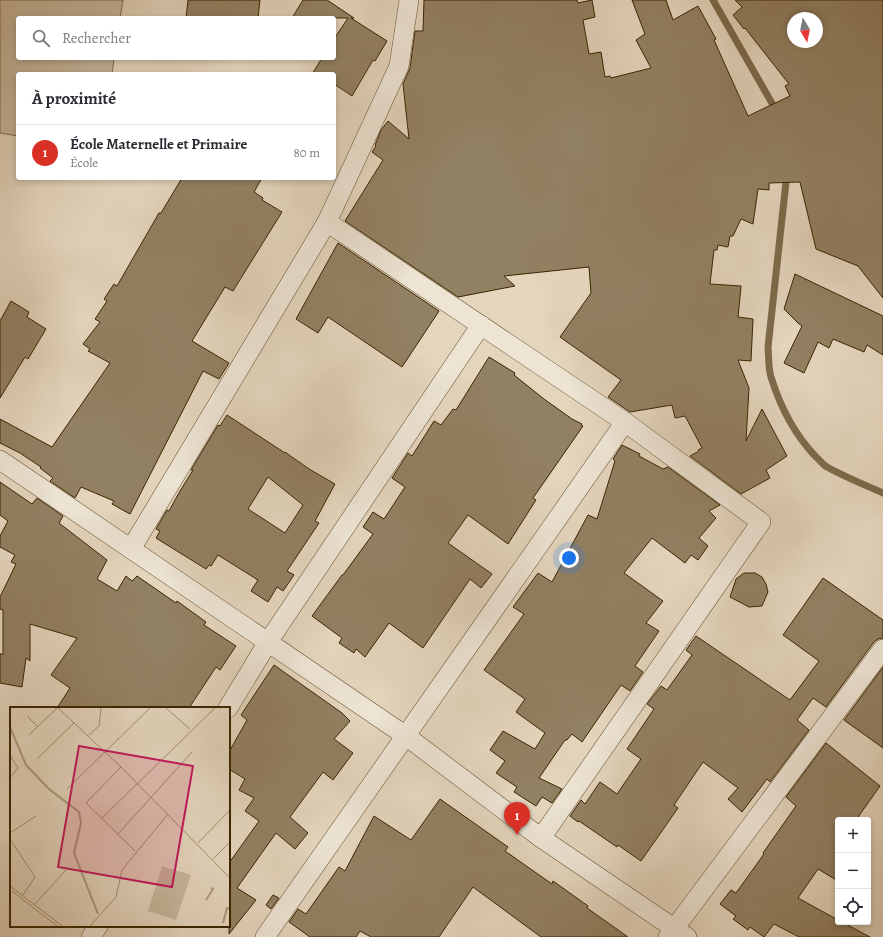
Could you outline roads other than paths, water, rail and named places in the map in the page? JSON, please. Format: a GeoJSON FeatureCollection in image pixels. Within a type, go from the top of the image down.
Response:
{"type":"FeatureCollection","features":[{"type":"Feature","properties":{"kind":"street"},"geometry":{"type":"LineString","coordinates":[[131,549],[327,222],[399,66],[409,0]]}},
{"type":"Feature","properties":{"kind":"street"},"geometry":{"type":"LineString","coordinates":[[327,222],[625,422],[761,522],[541,838]]}},
{"type":"Feature","properties":{"kind":"street"},"geometry":{"type":"LineString","coordinates":[[229,707],[268,642],[481,325]]}},
{"type":"Feature","properties":{"kind":"street"},"geometry":{"type":"LineString","coordinates":[[265,937],[625,422]]}},
{"type":"Feature","properties":{"kind":"street"},"geometry":{"type":"LineString","coordinates":[[0,460],[406,736],[541,838],[676,934],[883,648]]}},
{"type":"Feature","properties":{"kind":"street"},"geometry":{"type":"LineString","coordinates":[[91,937],[97,927]]}},
{"type":"Feature","properties":{"kind":"waterway"},"geometry":{"type":"LineString","coordinates":[[713,0],[777,112]]}},
{"type":"Feature","properties":{"kind":"waterway"},"geometry":{"type":"LineString","coordinates":[[787,173],[768,347],[771,377],[789,420],[801,439],[816,457],[827,467],[883,493]]}},
{"type":"Feature","properties":{"kind":"place","name":"École Maternelle et Primaire"},"geometry":{"type":"Point","coordinates":[517,835]}}]}
